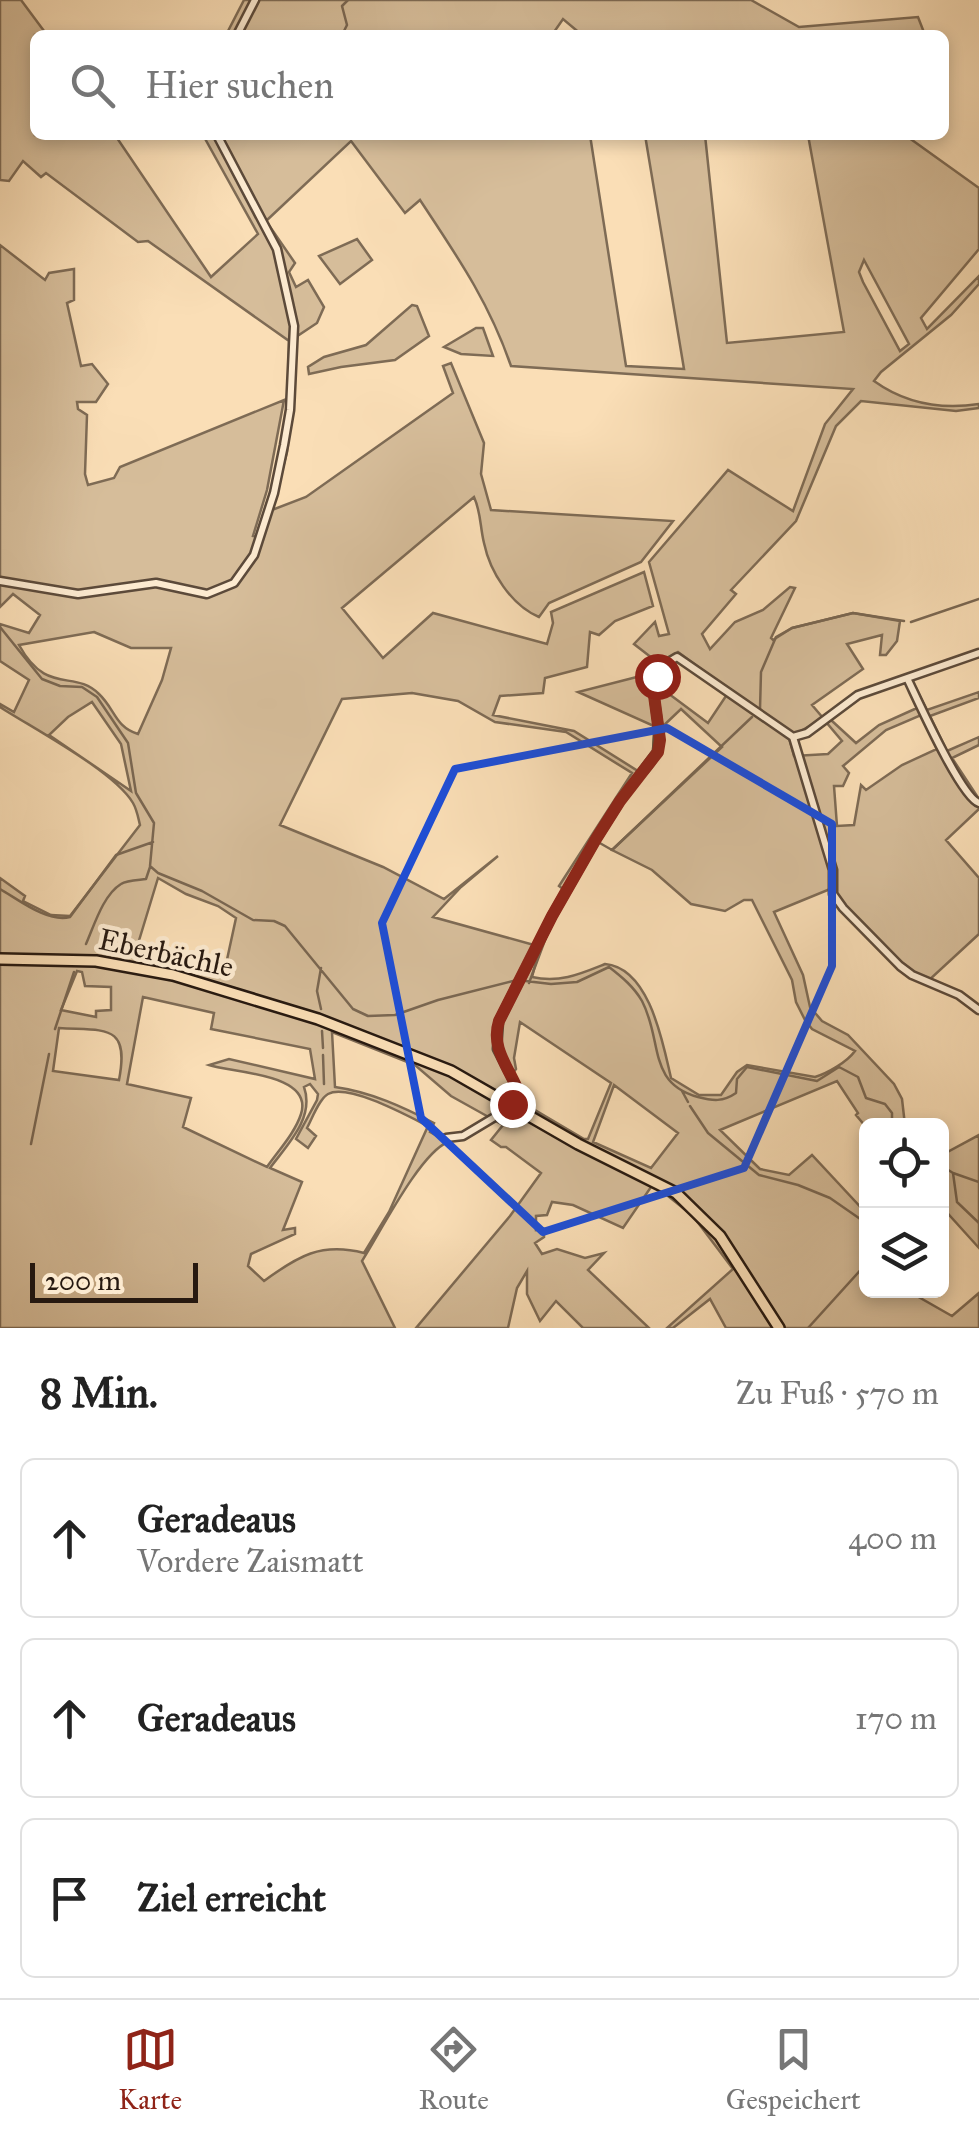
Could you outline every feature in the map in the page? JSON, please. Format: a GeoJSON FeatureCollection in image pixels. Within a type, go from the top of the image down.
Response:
{"type":"FeatureCollection","features":[{"type":"Feature","properties":{"kind":"main road","name":"Eberbächle"},"geometry":{"type":"LineString","coordinates":[[0,959],[96,961],[134,966],[318,1018],[437,1064],[578,1144],[654,1179],[689,1203],[720,1236],[778,1328]]}},
{"type":"Feature","properties":{"kind":"street"},"geometry":{"type":"LineString","coordinates":[[240,30],[255,0]]}},
{"type":"Feature","properties":{"kind":"street"},"geometry":{"type":"LineString","coordinates":[[0,580],[78,594],[156,583],[208,594],[228,588],[248,568],[260,539],[284,445],[290,410],[294,326],[277,249],[219,140]]}},
{"type":"Feature","properties":{"kind":"street"},"geometry":{"type":"LineString","coordinates":[[793,737],[807,733],[858,695],[979,653]]}},
{"type":"Feature","properties":{"kind":"street"},"geometry":{"type":"LineString","coordinates":[[446,1138],[463,1136],[512,1104],[516,1086],[497,1048],[496,1031],[552,916],[596,839],[658,752],[653,688],[660,666],[677,657],[793,737],[834,870],[834,894],[843,908],[912,975],[959,995],[979,1010]]}},
{"type":"Feature","properties":{"kind":"street"},"geometry":{"type":"LineString","coordinates":[[908,680],[960,784],[972,802],[979,804]]}},
{"type":"Feature","properties":{"kind":"highlighted area"},"geometry":{"type":"Polygon","coordinates":[[[667,728],[832,824],[832,966],[744,1168],[543,1232],[421,1118],[382,923],[455,769],[667,728]]]}},
{"type":"Feature","properties":{"kind":"shaded area"},"geometry":{"type":"Polygon","coordinates":[[[0,0],[21,0],[43,30],[30,30],[30,140],[118,140],[211,277],[258,234],[206,140],[591,140],[626,366],[684,369],[646,140],[706,140],[727,343],[844,332],[809,140],[912,140],[979,188],[979,249],[921,318],[927,329],[979,276],[979,284],[951,315],[874,381],[898,395],[924,403],[979,404],[979,408],[956,411],[861,401],[836,426],[796,521],[731,590],[736,594],[702,634],[710,649],[735,622],[763,610],[790,587],[795,588],[773,640],[792,628],[853,613],[900,621],[897,641],[886,655],[880,655],[882,635],[847,644],[863,669],[812,705],[823,718],[789,738],[794,756],[828,754],[842,741],[826,722],[831,720],[856,743],[879,725],[917,708],[906,683],[913,682],[927,710],[979,692],[979,698],[930,716],[947,751],[979,737],[979,745],[952,758],[979,799],[979,809],[946,840],[979,878],[979,934],[927,982],[898,966],[830,889],[774,912],[803,975],[810,1007],[822,1021],[848,1035],[894,1084],[902,1099],[904,1118],[859,1119],[837,1081],[720,1130],[760,1169],[789,1175],[812,1155],[859,1205],[859,1298],[920,1298],[952,1316],[979,1293],[979,1328],[726,1328],[710,1299],[673,1328],[667,1328],[733,1269],[693,1216],[653,1184],[623,1228],[573,1205],[552,1202],[547,1215],[536,1216],[536,1230],[544,1229],[544,1237],[535,1243],[542,1254],[557,1249],[585,1258],[604,1253],[588,1270],[649,1328],[583,1328],[556,1301],[540,1321],[527,1294],[527,1271],[517,1288],[508,1328],[416,1328],[541,1173],[491,1140],[503,1125],[451,1096],[415,1065],[332,1032],[335,1087],[374,1096],[422,1117],[434,1123],[430,1132],[448,1142],[413,1177],[362,1261],[395,1328],[0,1328],[0,878],[25,896],[23,901],[51,915],[70,916],[140,825],[133,803],[109,778],[0,707],[14,712],[29,680],[0,661],[0,624],[29,633],[40,615],[13,594],[0,607],[0,245],[45,280],[49,273],[74,269],[74,300],[67,303],[81,366],[92,364],[108,384],[96,402],[77,402],[78,409],[87,415],[88,485],[114,478],[120,467],[284,400],[267,490],[253,536],[259,537],[288,409],[289,341],[148,241],[138,242],[46,173],[41,177],[23,161],[9,181],[0,180],[0,0]],[[351,141],[266,221],[295,263],[289,272],[296,287],[308,280],[324,307],[317,323],[296,337],[287,452],[272,510],[306,497],[453,393],[443,366],[451,363],[484,443],[481,474],[491,510],[673,521],[641,562],[549,603],[539,617],[519,604],[497,576],[487,554],[474,497],[342,608],[383,658],[433,613],[547,644],[553,623],[551,612],[644,572],[653,606],[615,621],[599,635],[590,632],[587,667],[545,678],[543,693],[500,696],[493,715],[574,731],[638,771],[653,753],[654,726],[578,692],[674,664],[677,667],[661,688],[708,723],[730,690],[678,652],[657,662],[634,644],[655,622],[659,636],[669,634],[649,562],[728,470],[793,511],[825,424],[853,389],[511,366],[482,300],[420,200],[405,213],[351,141]],[[864,260],[859,272],[900,351],[909,344],[864,260]],[[94,632],[19,645],[40,671],[90,687],[124,727],[138,734],[162,680],[171,648],[131,648],[94,632]],[[412,693],[342,699],[280,825],[383,867],[444,899],[498,856],[433,917],[534,945],[563,889],[559,886],[632,773],[566,732],[495,722],[458,701],[412,693]],[[92,702],[49,735],[131,791],[121,744],[92,702]],[[681,709],[661,728],[661,751],[655,764],[624,799],[571,885],[532,977],[561,978],[605,964],[620,969],[644,993],[652,1010],[671,1078],[699,1095],[721,1095],[747,1065],[815,1077],[826,1073],[855,1051],[812,1029],[805,1020],[792,980],[752,900],[744,900],[725,911],[691,904],[652,870],[612,850],[722,747],[681,709]],[[921,715],[886,730],[843,766],[849,773],[843,786],[834,786],[837,826],[854,825],[861,785],[866,790],[902,765],[937,749],[921,715]],[[158,878],[134,957],[223,978],[236,918],[158,878]],[[77,971],[61,1010],[96,1017],[96,1011],[111,1010],[111,987],[85,986],[82,972],[77,971]],[[143,997],[127,1084],[191,1098],[183,1127],[267,1167],[295,1128],[302,1100],[284,1083],[209,1065],[229,1059],[315,1079],[310,1049],[211,1029],[214,1013],[143,997]],[[520,1022],[514,1058],[518,1100],[588,1139],[611,1083],[520,1022]],[[59,1028],[53,1071],[119,1080],[121,1048],[117,1039],[101,1031],[59,1028]],[[310,1084],[304,1087],[303,1120],[270,1168],[302,1182],[283,1230],[295,1228],[295,1234],[251,1254],[248,1266],[264,1281],[322,1250],[364,1253],[389,1212],[428,1126],[378,1102],[337,1092],[328,1094],[316,1110],[307,1128],[316,1136],[308,1148],[296,1139],[318,1094],[310,1084]],[[614,1085],[593,1142],[651,1168],[678,1133],[614,1085]]]}},
{"type":"Feature","properties":{"kind":"shaded area"},"geometry":{"type":"Polygon","coordinates":[[[244,0],[751,0],[799,27],[918,17],[923,30],[576,30],[563,19],[555,30],[229,30],[244,0]]]}},
{"type":"Feature","properties":{"kind":"shaded area"},"geometry":{"type":"Polygon","coordinates":[[[357,239],[372,260],[340,284],[319,256],[357,239]]]}},
{"type":"Feature","properties":{"kind":"shaded area"},"geometry":{"type":"Polygon","coordinates":[[[412,305],[417,306],[429,336],[395,360],[309,374],[308,367],[324,357],[366,345],[412,305]]]}},
{"type":"Feature","properties":{"kind":"shaded area"},"geometry":{"type":"Polygon","coordinates":[[[476,328],[483,328],[493,356],[461,354],[444,347],[476,328]]]}},
{"type":"Feature","properties":{"kind":"shaded area"},"geometry":{"type":"Polygon","coordinates":[[[979,1135],[979,1248],[949,1215],[949,1151],[979,1135]]]}},
{"type":"Feature","properties":{"kind":"waterway"},"geometry":{"type":"LineString","coordinates":[[344,30],[347,25],[342,6],[348,0]]}},
{"type":"Feature","properties":{"kind":"waterway"},"geometry":{"type":"LineString","coordinates":[[911,622],[979,599]]}},
{"type":"Feature","properties":{"kind":"waterway"},"geometry":{"type":"LineString","coordinates":[[760,709],[761,672],[776,637],[792,628],[853,613],[904,621]]}},
{"type":"Feature","properties":{"kind":"waterway"},"geometry":{"type":"LineString","coordinates":[[0,627],[42,679],[60,686],[82,687],[97,697],[128,743],[136,793],[154,823],[150,866],[253,920],[285,926],[353,1009],[368,1016],[395,1015],[517,980],[577,982],[609,967],[642,1001],[663,1071],[682,1090],[703,1098],[722,1099],[736,1093],[737,1079],[747,1067],[817,1081],[839,1067],[858,1077],[866,1098],[885,1104],[892,1118]]}},
{"type":"Feature","properties":{"kind":"waterway"},"geometry":{"type":"LineString","coordinates":[[598,842],[612,850],[752,717]]}},
{"type":"Feature","properties":{"kind":"waterway"},"geometry":{"type":"LineString","coordinates":[[0,889],[43,914],[70,917],[116,855],[153,842]]}},
{"type":"Feature","properties":{"kind":"waterway"},"geometry":{"type":"LineString","coordinates":[[86,944],[109,895],[124,883],[146,879],[150,867]]}},
{"type":"Feature","properties":{"kind":"waterway"},"geometry":{"type":"LineString","coordinates":[[529,983],[548,932],[577,878]]}},
{"type":"Feature","properties":{"kind":"waterway"},"geometry":{"type":"LineString","coordinates":[[321,968],[317,991],[321,1009]]}},
{"type":"Feature","properties":{"kind":"waterway"},"geometry":{"type":"LineString","coordinates":[[55,1029],[74,972]]}},
{"type":"Feature","properties":{"kind":"waterway"},"geometry":{"type":"LineString","coordinates":[[322,1031],[323,1048]]}},
{"type":"Feature","properties":{"kind":"waterway"},"geometry":{"type":"LineString","coordinates":[[31,1144],[49,1054]]}},
{"type":"Feature","properties":{"kind":"waterway"},"geometry":{"type":"LineString","coordinates":[[323,1055],[324,1084]]}},
{"type":"Feature","properties":{"kind":"waterway"},"geometry":{"type":"LineString","coordinates":[[682,1091],[688,1102]]}},
{"type":"Feature","properties":{"kind":"waterway"},"geometry":{"type":"LineString","coordinates":[[690,1106],[708,1133],[759,1175],[830,1198],[859,1218]]}},
{"type":"Feature","properties":{"kind":"waterway"},"geometry":{"type":"LineString","coordinates":[[949,1170],[953,1173],[957,1202],[979,1223]]}},
{"type":"Feature","properties":{"kind":"waterway"},"geometry":{"type":"LineString","coordinates":[[953,1173],[979,1182]]}},
{"type":"Feature","properties":{"kind":"waterway"},"geometry":{"type":"LineString","coordinates":[[808,1328],[859,1272]]}},
{"type":"Feature","properties":{"kind":"route"},"geometry":{"type":"LineString","coordinates":[[512,1104],[516,1086],[497,1048],[499,1021],[596,839],[658,752],[653,688],[657,676]]}}]}
